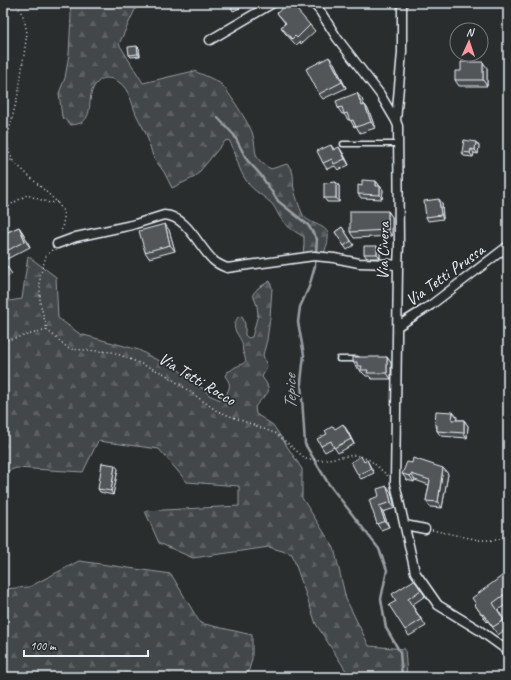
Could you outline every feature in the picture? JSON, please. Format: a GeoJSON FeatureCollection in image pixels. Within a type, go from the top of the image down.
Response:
{"type":"FeatureCollection","features":[{"type":"Feature","properties":{"kind":"street"},"geometry":{"type":"LineString","coordinates":[[210,40],[273,3]]}},
{"type":"Feature","properties":{"kind":"street","name":"Via Civera"},"geometry":{"type":"LineString","coordinates":[[313,3],[320,10],[337,38],[380,94],[398,126],[398,326],[394,360],[395,483],[415,572],[438,605],[507,649]]}},
{"type":"Feature","properties":{"kind":"street"},"geometry":{"type":"LineString","coordinates":[[396,121],[402,52],[402,3]]}},
{"type":"Feature","properties":{"kind":"street"},"geometry":{"type":"LineString","coordinates":[[57,244],[76,236],[132,224],[164,215],[175,218],[185,226],[214,261],[227,268],[316,256],[359,263],[390,264],[398,266]]}},
{"type":"Feature","properties":{"kind":"street","name":"Via Tetti Prussa"},"geometry":{"type":"LineString","coordinates":[[398,326],[432,305],[508,246]]}},
{"type":"Feature","properties":{"kind":"street"},"geometry":{"type":"LineString","coordinates":[[405,525],[425,529]]}},
{"type":"Feature","properties":{"kind":"lane"},"geometry":{"type":"LineString","coordinates":[[343,144],[398,144]]}},
{"type":"Feature","properties":{"kind":"lane"},"geometry":{"type":"LineString","coordinates":[[339,359],[361,359]]}},
{"type":"Feature","properties":{"kind":"path"},"geometry":{"type":"LineString","coordinates":[[13,162],[9,152],[8,139],[19,90],[26,33],[24,18],[16,3]]}},
{"type":"Feature","properties":{"kind":"path"},"geometry":{"type":"LineString","coordinates":[[3,157],[13,162],[57,202],[63,211],[64,218],[63,228],[57,244],[46,256],[40,276],[40,302],[47,330],[3,341]]}},
{"type":"Feature","properties":{"kind":"path"},"geometry":{"type":"LineString","coordinates":[[3,212],[13,203],[27,195],[50,202],[57,202]]}},
{"type":"Feature","properties":{"kind":"path","name":"Via Tetti Rocco"},"geometry":{"type":"LineString","coordinates":[[47,330],[69,349],[113,352],[165,374],[217,411],[277,434],[306,459],[321,460],[355,455],[370,460],[395,483]]}},
{"type":"Feature","properties":{"kind":"path"},"geometry":{"type":"LineString","coordinates":[[425,529],[479,540],[497,540],[508,536]]}},
{"type":"Feature","properties":{"kind":"green space"},"geometry":{"type":"Polygon","coordinates":[[[63,3],[138,3],[119,44],[143,83],[194,71],[222,85],[233,100],[252,132],[257,157],[260,161],[271,169],[287,164],[292,170],[294,189],[302,213],[309,220],[326,230],[328,234],[328,243],[324,254],[303,253],[304,237],[286,225],[272,204],[253,189],[247,182],[229,140],[225,141],[195,177],[172,188],[164,172],[153,156],[147,136],[126,89],[118,81],[107,78],[99,81],[91,94],[86,119],[80,123],[71,125],[62,117],[59,93],[65,78],[69,54],[71,15],[70,7],[63,3]]]}},
{"type":"Feature","properties":{"kind":"green space"},"geometry":{"type":"Polygon","coordinates":[[[28,256],[56,277],[58,318],[80,334],[139,350],[153,358],[175,367],[196,385],[204,389],[209,395],[223,401],[229,386],[229,382],[225,376],[227,372],[243,364],[245,361],[242,343],[235,328],[236,321],[238,317],[242,316],[245,324],[245,335],[248,338],[252,337],[258,314],[253,294],[258,288],[270,281],[272,288],[270,318],[263,355],[267,366],[262,377],[268,387],[268,391],[255,407],[256,414],[273,425],[302,469],[302,498],[334,548],[346,599],[369,646],[405,649],[407,677],[350,677],[316,624],[292,554],[269,547],[193,558],[159,543],[145,511],[239,506],[239,486],[187,482],[159,449],[98,441],[83,472],[16,468],[3,473],[3,302],[22,299],[28,256]]]}},
{"type":"Feature","properties":{"kind":"green space"},"geometry":{"type":"Polygon","coordinates":[[[79,561],[171,574],[200,623],[252,635],[252,659],[247,677],[3,677],[3,589],[29,587],[79,561]]]}},
{"type":"Feature","properties":{"kind":"building"},"geometry":{"type":"Polygon","coordinates":[[[229,3],[237,3],[237,4],[231,7],[229,3]]]}},
{"type":"Feature","properties":{"kind":"building"},"geometry":{"type":"Polygon","coordinates":[[[288,3],[291,3],[310,25],[297,38],[295,36],[292,39],[281,27],[286,23],[277,13],[288,3]]]}},
{"type":"Feature","properties":{"kind":"building"},"geometry":{"type":"Polygon","coordinates":[[[137,46],[138,54],[129,55],[128,47],[137,46]]]}},
{"type":"Feature","properties":{"kind":"building"},"geometry":{"type":"Polygon","coordinates":[[[329,57],[342,82],[319,94],[306,69],[329,57]]]}},
{"type":"Feature","properties":{"kind":"building"},"geometry":{"type":"Polygon","coordinates":[[[461,62],[483,62],[483,80],[455,80],[455,71],[461,71],[461,62]]]}},
{"type":"Feature","properties":{"kind":"building"},"geometry":{"type":"Polygon","coordinates":[[[357,93],[362,106],[365,105],[371,122],[356,127],[353,120],[350,121],[347,113],[344,114],[342,107],[338,108],[336,101],[357,93]]]}},
{"type":"Feature","properties":{"kind":"building"},"geometry":{"type":"Polygon","coordinates":[[[464,140],[476,142],[475,150],[471,149],[470,153],[462,152],[464,140]]]}},
{"type":"Feature","properties":{"kind":"building"},"geometry":{"type":"Polygon","coordinates":[[[331,145],[333,150],[339,147],[345,159],[334,164],[332,159],[323,163],[317,151],[331,145]]]}},
{"type":"Feature","properties":{"kind":"building"},"geometry":{"type":"Polygon","coordinates":[[[362,180],[376,181],[376,186],[380,186],[380,195],[358,194],[358,185],[362,186],[362,180]]]}},
{"type":"Feature","properties":{"kind":"building"},"geometry":{"type":"Polygon","coordinates":[[[336,182],[336,198],[324,198],[324,183],[336,182]]]}},
{"type":"Feature","properties":{"kind":"building"},"geometry":{"type":"Polygon","coordinates":[[[439,199],[441,215],[426,217],[424,201],[439,199]]]}},
{"type":"Feature","properties":{"kind":"building"},"geometry":{"type":"Polygon","coordinates":[[[350,211],[388,211],[388,230],[350,232],[350,211]]]}},
{"type":"Feature","properties":{"kind":"building"},"geometry":{"type":"Polygon","coordinates":[[[165,224],[170,245],[145,252],[139,231],[165,224]]]}},
{"type":"Feature","properties":{"kind":"building"},"geometry":{"type":"Polygon","coordinates":[[[19,227],[25,241],[3,253],[3,234],[19,227]]]}},
{"type":"Feature","properties":{"kind":"building"},"geometry":{"type":"Polygon","coordinates":[[[342,227],[351,241],[344,246],[335,232],[342,227]]]}},
{"type":"Feature","properties":{"kind":"building"},"geometry":{"type":"Polygon","coordinates":[[[364,246],[377,246],[377,254],[364,254],[364,246]]]}},
{"type":"Feature","properties":{"kind":"building"},"geometry":{"type":"Polygon","coordinates":[[[3,261],[7,268],[3,271],[3,261]]]}},
{"type":"Feature","properties":{"kind":"building"},"geometry":{"type":"Polygon","coordinates":[[[353,357],[387,357],[387,373],[367,373],[368,370],[361,370],[362,366],[357,366],[357,362],[353,362],[353,357]]]}},
{"type":"Feature","properties":{"kind":"building"},"geometry":{"type":"Polygon","coordinates":[[[436,411],[453,412],[452,420],[464,420],[464,433],[437,431],[437,425],[435,425],[436,411]]]}},
{"type":"Feature","properties":{"kind":"building"},"geometry":{"type":"Polygon","coordinates":[[[343,424],[351,439],[334,448],[331,441],[321,446],[317,439],[327,434],[325,431],[333,426],[335,429],[343,424]]]}},
{"type":"Feature","properties":{"kind":"building"},"geometry":{"type":"Polygon","coordinates":[[[361,456],[364,462],[367,460],[371,469],[358,475],[351,462],[361,456]]]}},
{"type":"Feature","properties":{"kind":"building"},"geometry":{"type":"Polygon","coordinates":[[[413,458],[443,468],[438,502],[426,501],[430,480],[411,474],[410,476],[402,474],[407,462],[412,463],[413,458]]]}},
{"type":"Feature","properties":{"kind":"building"},"geometry":{"type":"Polygon","coordinates":[[[102,463],[115,465],[111,491],[98,489],[102,463]]]}},
{"type":"Feature","properties":{"kind":"building"},"geometry":{"type":"Polygon","coordinates":[[[387,486],[391,502],[379,506],[385,521],[377,524],[369,500],[379,496],[377,489],[387,486]]]}},
{"type":"Feature","properties":{"kind":"building"},"geometry":{"type":"Polygon","coordinates":[[[506,573],[508,576],[508,592],[493,603],[504,620],[493,627],[483,614],[482,615],[472,598],[506,573]]]}},
{"type":"Feature","properties":{"kind":"building"},"geometry":{"type":"Polygon","coordinates":[[[414,580],[421,590],[408,599],[421,620],[405,630],[389,605],[396,601],[392,594],[414,580]]]}},
{"type":"Feature","properties":{"kind":"building"},"geometry":{"type":"Polygon","coordinates":[[[508,619],[508,631],[503,623],[508,619]]]}},
{"type":"Feature","properties":{"kind":"waterway","name":"Tepice"},"geometry":{"type":"LineString","coordinates":[[218,118],[234,135],[247,160],[260,174],[278,201],[308,225],[317,239],[315,266],[309,287],[300,307],[298,322],[304,355],[301,382],[305,444],[328,483],[379,549],[387,570],[381,599],[386,628],[400,652],[402,677]]}}]}
